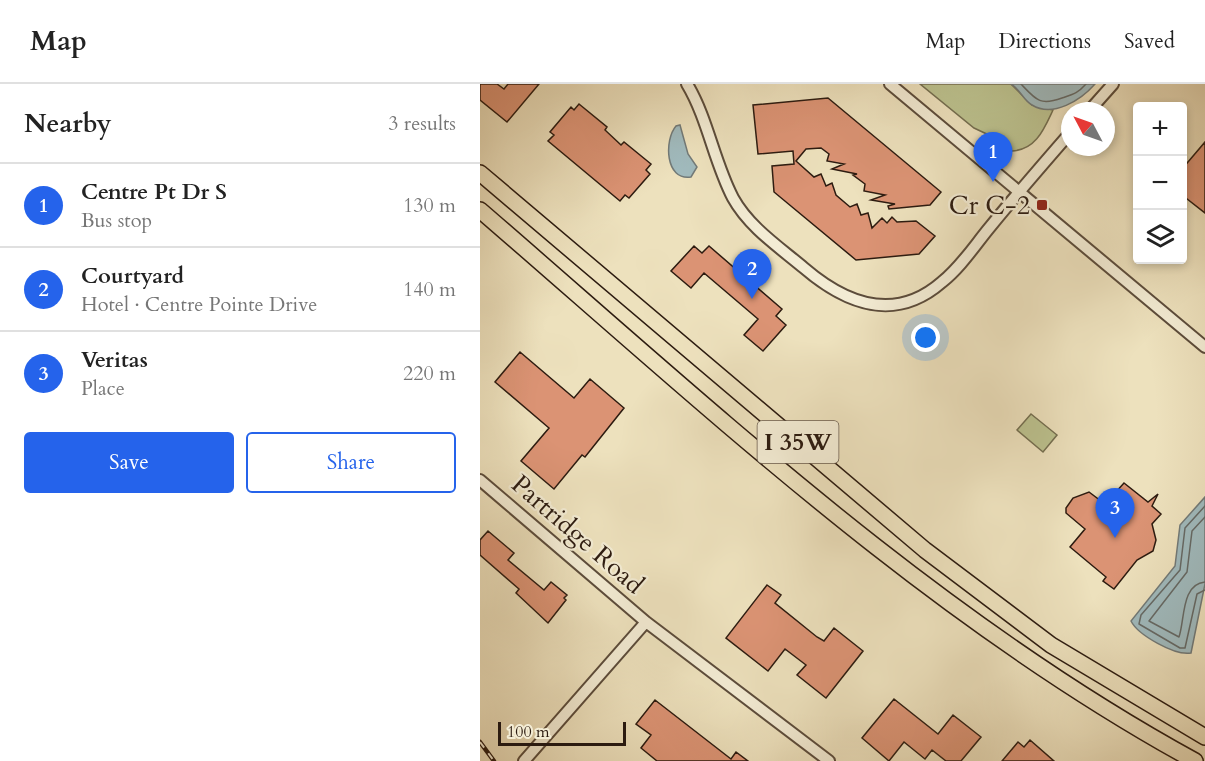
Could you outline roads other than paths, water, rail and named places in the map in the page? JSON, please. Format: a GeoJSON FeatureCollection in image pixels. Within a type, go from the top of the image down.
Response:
{"type":"FeatureCollection","features":[{"type":"Feature","properties":{"kind":"highway","name":"I 35W"},"geometry":{"type":"LineString","coordinates":[[480,173],[917,544],[1051,645],[1129,694],[1205,737]]}},
{"type":"Feature","properties":{"kind":"highway","name":"I 35W"},"geometry":{"type":"LineString","coordinates":[[480,210],[836,514],[986,627],[1132,726],[1195,761]]}},
{"type":"Feature","properties":{"kind":"highway"},"geometry":{"type":"LineString","coordinates":[[1129,694],[1205,727]]}},
{"type":"Feature","properties":{"kind":"highway"},"geometry":{"type":"LineString","coordinates":[[1132,726],[1172,761]]}},
{"type":"Feature","properties":{"kind":"street"},"geometry":{"type":"LineString","coordinates":[[687,84],[699,108],[727,183],[741,211],[761,232],[822,283],[853,300],[880,305],[909,301],[934,289],[953,271],[1061,143]]}},
{"type":"Feature","properties":{"kind":"street"},"geometry":{"type":"LineString","coordinates":[[890,84],[1205,347]]}},
{"type":"Feature","properties":{"kind":"street"},"geometry":{"type":"LineString","coordinates":[[1097,102],[1113,84]]}},
{"type":"Feature","properties":{"kind":"street","name":"Partridge Road"},"geometry":{"type":"LineString","coordinates":[[480,480],[646,622],[829,761]]}},
{"type":"Feature","properties":{"kind":"street"},"geometry":{"type":"LineString","coordinates":[[524,761],[646,622]]}},
{"type":"Feature","properties":{"kind":"water"},"geometry":{"type":"Polygon","coordinates":[[[1011,84],[1095,84],[1074,101],[1061,102],[1061,107],[1049,109],[1032,105],[1011,84]]]}},
{"type":"Feature","properties":{"kind":"water"},"geometry":{"type":"Polygon","coordinates":[[[680,125],[688,154],[697,167],[691,177],[682,177],[676,173],[669,158],[672,132],[676,126],[680,125]]]}},
{"type":"Feature","properties":{"kind":"water"},"geometry":{"type":"Polygon","coordinates":[[[1205,497],[1205,584],[1191,653],[1184,653],[1167,648],[1149,638],[1131,621],[1175,566],[1180,525],[1205,497]]]}},
{"type":"Feature","properties":{"kind":"railway"},"geometry":{"type":"LineString","coordinates":[[480,742],[494,761]]}},
{"type":"Feature","properties":{"kind":"place","name":"Centre Pt Dr S"},"geometry":{"type":"Point","coordinates":[993,182]}},
{"type":"Feature","properties":{"kind":"place","name":"Cr C-2"},"geometry":{"type":"Point","coordinates":[1042,205]}},
{"type":"Feature","properties":{"kind":"place","name":"Courtyard"},"geometry":{"type":"Point","coordinates":[752,299]}},
{"type":"Feature","properties":{"kind":"place","name":"Veritas"},"geometry":{"type":"Point","coordinates":[1115,538]}}]}
